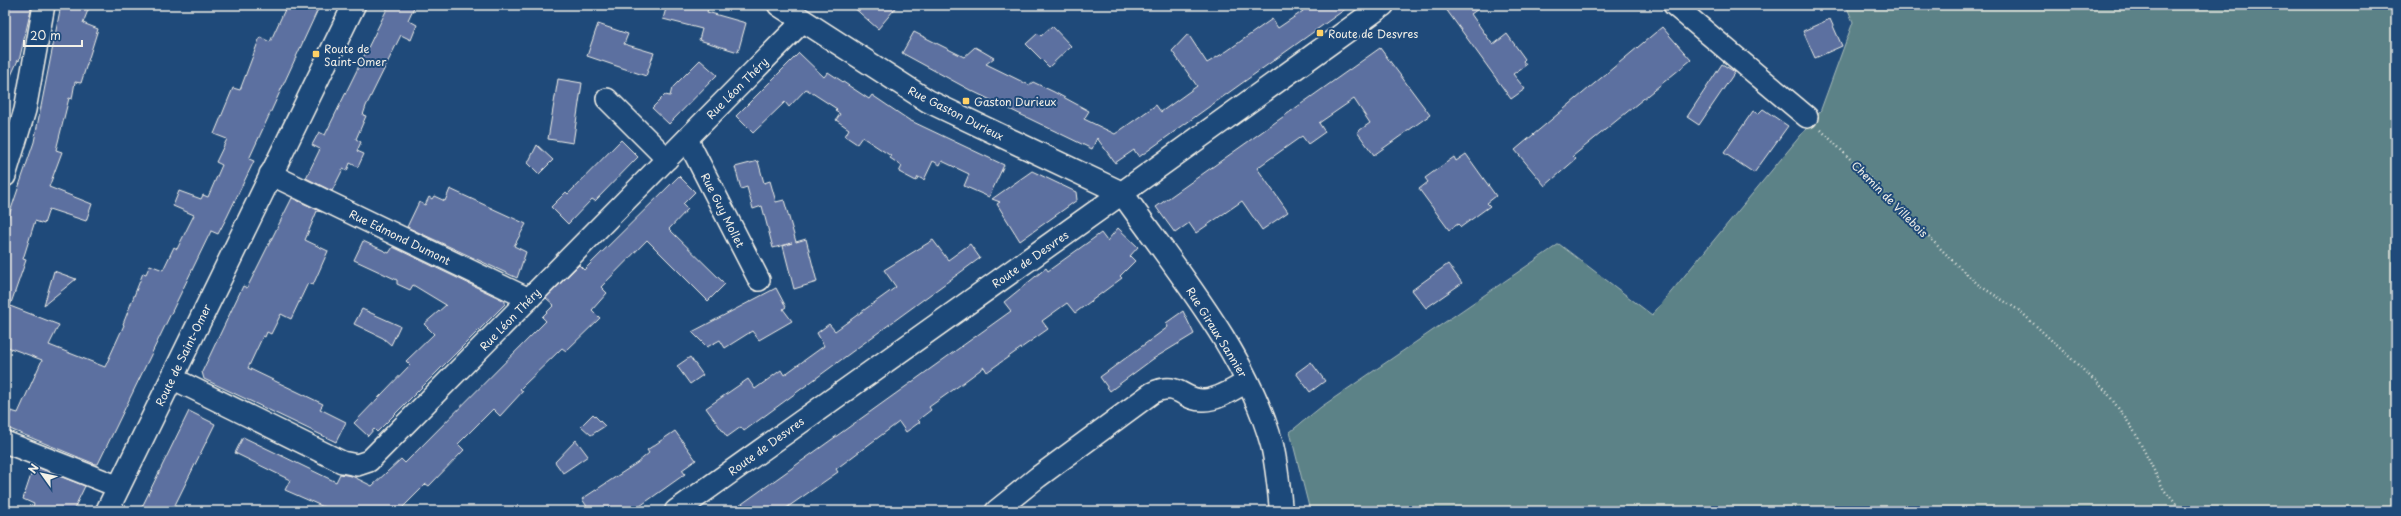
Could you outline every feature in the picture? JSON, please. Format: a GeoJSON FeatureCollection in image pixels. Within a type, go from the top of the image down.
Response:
{"type":"FeatureCollection","features":[{"type":"Feature","properties":{"kind":"main road","name":"Route de Saint-Omer"},"geometry":{"type":"LineString","coordinates":[[107,511],[270,174],[354,5]]}},
{"type":"Feature","properties":{"kind":"main road","name":"Rue Gaston Durieux"},"geometry":{"type":"LineString","coordinates":[[779,5],[928,101],[1122,193]]}},
{"type":"Feature","properties":{"kind":"main road","name":"Route de Desvres"},"geometry":{"type":"LineString","coordinates":[[676,511],[1383,5]]}},
{"type":"Feature","properties":{"kind":"main road","name":"Rue Giraux Sannier"},"geometry":{"type":"LineString","coordinates":[[1122,193],[1196,298],[1247,382],[1271,444],[1281,511]]}},
{"type":"Feature","properties":{"kind":"street"},"geometry":{"type":"LineString","coordinates":[[5,176],[25,110],[44,5]]}},
{"type":"Feature","properties":{"kind":"street"},"geometry":{"type":"LineString","coordinates":[[1674,5],[1807,117]]}},
{"type":"Feature","properties":{"kind":"street","name":"Rue Léon Théry"},"geometry":{"type":"LineString","coordinates":[[172,378],[342,462],[363,464],[369,461],[803,21]]}},
{"type":"Feature","properties":{"kind":"street"},"geometry":{"type":"LineString","coordinates":[[607,99],[667,159]]}},
{"type":"Feature","properties":{"kind":"street","name":"Rue Guy Mollet"},"geometry":{"type":"LineString","coordinates":[[687,139],[759,280]]}},
{"type":"Feature","properties":{"kind":"street","name":"Rue Edmond Dumont"},"geometry":{"type":"LineString","coordinates":[[270,174],[529,299]]}},
{"type":"Feature","properties":{"kind":"street"},"geometry":{"type":"LineString","coordinates":[[996,511],[1048,470],[1156,391],[1166,388],[1177,389],[1193,398],[1210,400],[1247,382]]}},
{"type":"Feature","properties":{"kind":"street"},"geometry":{"type":"LineString","coordinates":[[5,442],[118,487]]}},
{"type":"Feature","properties":{"kind":"path","name":"Chemin de Villebois"},"geometry":{"type":"LineString","coordinates":[[1807,117],[1959,267],[1980,286],[2020,311],[2106,391],[2133,429],[2164,490],[2182,511]]}},
{"type":"Feature","properties":{"kind":"green space"},"geometry":{"type":"Polygon","coordinates":[[[1846,5],[2396,5],[2396,511],[1310,511],[1290,432],[1321,407],[1559,244],[1652,315],[1820,112],[1853,22],[1846,5]]]}},
{"type":"Feature","properties":{"kind":"building"},"geometry":{"type":"Polygon","coordinates":[[[5,5],[32,5],[19,61],[18,60],[5,89],[5,5]]]}},
{"type":"Feature","properties":{"kind":"building"},"geometry":{"type":"Polygon","coordinates":[[[61,5],[90,5],[83,23],[98,29],[81,83],[75,82],[72,99],[69,98],[56,150],[62,152],[49,187],[92,204],[86,221],[49,209],[44,224],[35,221],[23,259],[26,260],[10,306],[59,325],[49,345],[105,367],[124,325],[123,324],[143,273],[146,274],[150,265],[163,270],[174,247],[177,249],[194,215],[173,206],[179,191],[201,199],[203,195],[208,197],[222,165],[216,162],[227,139],[214,134],[233,88],[240,90],[260,37],[270,42],[287,5],[320,5],[249,159],[254,161],[227,217],[218,234],[211,231],[98,464],[5,427],[11,411],[18,413],[42,360],[5,346],[5,227],[34,142],[61,5]]]}},
{"type":"Feature","properties":{"kind":"building"},"geometry":{"type":"Polygon","coordinates":[[[389,5],[415,5],[408,20],[417,25],[411,40],[401,35],[366,106],[363,115],[366,116],[356,139],[361,142],[357,151],[364,154],[358,167],[350,163],[347,171],[343,169],[332,191],[306,178],[320,149],[312,145],[319,132],[325,135],[389,5]]]}},
{"type":"Feature","properties":{"kind":"building"},"geometry":{"type":"Polygon","coordinates":[[[667,5],[709,5],[707,12],[746,23],[738,52],[699,40],[702,29],[663,19],[667,5]]]}},
{"type":"Feature","properties":{"kind":"building"},"geometry":{"type":"Polygon","coordinates":[[[851,5],[898,5],[878,29],[851,5]]]}},
{"type":"Feature","properties":{"kind":"building"},"geometry":{"type":"Polygon","coordinates":[[[1299,5],[1351,5],[1139,157],[1134,150],[1115,163],[1097,138],[1092,149],[970,90],[902,53],[914,32],[964,57],[975,47],[994,58],[986,64],[1029,85],[1033,82],[1054,92],[1089,111],[1084,119],[1115,134],[1156,105],[1161,112],[1197,86],[1172,51],[1188,34],[1207,63],[1227,51],[1272,19],[1278,28],[1303,11],[1299,5]]]}},
{"type":"Feature","properties":{"kind":"building"},"geometry":{"type":"Polygon","coordinates":[[[1443,5],[1484,5],[1471,14],[1493,45],[1507,34],[1525,59],[1523,61],[1526,65],[1513,74],[1525,89],[1511,99],[1443,5]]]}},
{"type":"Feature","properties":{"kind":"building"},"geometry":{"type":"Polygon","coordinates":[[[1830,19],[1842,46],[1815,58],[1803,31],[1830,19]]]}},
{"type":"Feature","properties":{"kind":"building"},"geometry":{"type":"Polygon","coordinates":[[[598,24],[628,34],[624,44],[654,53],[646,76],[587,56],[598,24]]]}},
{"type":"Feature","properties":{"kind":"building"},"geometry":{"type":"Polygon","coordinates":[[[1052,26],[1071,46],[1049,67],[1026,44],[1038,33],[1041,36],[1052,26]]]}},
{"type":"Feature","properties":{"kind":"building"},"geometry":{"type":"Polygon","coordinates":[[[1662,27],[1691,60],[1573,156],[1576,159],[1545,186],[1515,150],[1662,27]]]}},
{"type":"Feature","properties":{"kind":"building"},"geometry":{"type":"Polygon","coordinates":[[[1380,48],[1430,115],[1374,155],[1357,132],[1370,123],[1354,99],[1319,123],[1325,132],[1308,144],[1302,136],[1257,168],[1288,212],[1262,230],[1242,201],[1196,233],[1189,223],[1175,233],[1156,207],[1380,48]]]}},
{"type":"Feature","properties":{"kind":"building"},"geometry":{"type":"Polygon","coordinates":[[[799,53],[824,77],[828,72],[869,99],[872,95],[909,120],[1004,165],[989,197],[964,186],[969,174],[942,161],[940,165],[933,161],[924,180],[918,177],[916,181],[899,172],[902,166],[890,158],[891,156],[862,137],[857,144],[845,136],[849,129],[836,120],[840,114],[835,111],[837,109],[806,89],[789,107],[785,102],[753,133],[736,116],[799,53]]]}},
{"type":"Feature","properties":{"kind":"building"},"geometry":{"type":"Polygon","coordinates":[[[700,60],[717,75],[669,124],[652,108],[665,95],[670,96],[672,88],[700,60]]]}},
{"type":"Feature","properties":{"kind":"building"},"geometry":{"type":"Polygon","coordinates":[[[1722,64],[1735,72],[1699,125],[1687,117],[1722,64]]]}},
{"type":"Feature","properties":{"kind":"building"},"geometry":{"type":"Polygon","coordinates":[[[558,79],[582,83],[573,143],[548,139],[558,79]]]}},
{"type":"Feature","properties":{"kind":"building"},"geometry":{"type":"Polygon","coordinates":[[[1763,109],[1788,126],[1754,173],[1724,153],[1753,111],[1758,114],[1763,109]]]}},
{"type":"Feature","properties":{"kind":"building"},"geometry":{"type":"Polygon","coordinates":[[[621,140],[638,157],[595,201],[592,199],[568,224],[551,207],[566,192],[568,194],[621,140]]]}},
{"type":"Feature","properties":{"kind":"building"},"geometry":{"type":"Polygon","coordinates":[[[537,145],[553,160],[539,174],[528,163],[537,145]]]}},
{"type":"Feature","properties":{"kind":"building"},"geometry":{"type":"Polygon","coordinates":[[[1466,154],[1496,196],[1487,203],[1490,206],[1461,227],[1458,224],[1449,230],[1419,189],[1428,182],[1425,178],[1454,157],[1456,161],[1466,154]]]}},
{"type":"Feature","properties":{"kind":"building"},"geometry":{"type":"Polygon","coordinates":[[[758,161],[764,183],[770,181],[776,202],[784,200],[796,242],[806,239],[817,282],[794,289],[783,246],[792,243],[773,248],[762,206],[753,209],[747,187],[741,189],[735,167],[758,161]]]}},
{"type":"Feature","properties":{"kind":"building"},"geometry":{"type":"Polygon","coordinates":[[[1032,171],[1076,192],[1077,200],[1020,241],[997,204],[1000,202],[992,199],[1032,171]]]}},
{"type":"Feature","properties":{"kind":"building"},"geometry":{"type":"Polygon","coordinates":[[[679,176],[695,192],[683,204],[688,209],[669,229],[725,284],[708,301],[647,240],[601,287],[607,293],[592,310],[600,318],[566,351],[562,348],[520,389],[523,391],[500,416],[493,409],[458,444],[464,450],[429,486],[426,484],[399,511],[333,511],[285,490],[290,480],[235,453],[243,437],[336,482],[340,474],[352,476],[372,486],[401,459],[405,463],[546,321],[542,317],[554,305],[546,298],[579,265],[584,270],[679,176]]]}},
{"type":"Feature","properties":{"kind":"building"},"geometry":{"type":"Polygon","coordinates":[[[450,189],[526,224],[514,246],[526,252],[517,278],[407,227],[419,202],[425,205],[429,197],[432,199],[434,196],[445,201],[450,189]]]}},
{"type":"Feature","properties":{"kind":"building"},"geometry":{"type":"Polygon","coordinates":[[[292,198],[322,212],[317,211],[305,240],[328,251],[313,285],[308,283],[291,319],[281,314],[271,334],[267,332],[265,337],[263,336],[248,368],[323,404],[320,409],[346,422],[336,442],[204,379],[202,372],[243,286],[247,288],[292,198]]]}},
{"type":"Feature","properties":{"kind":"building"},"geometry":{"type":"Polygon","coordinates":[[[1118,228],[1138,247],[1130,256],[1135,261],[1120,276],[1122,278],[1075,313],[1067,303],[1042,321],[1048,329],[987,372],[984,367],[929,407],[931,410],[918,420],[920,422],[906,432],[899,422],[836,469],[838,472],[782,511],[732,511],[1011,311],[1004,302],[1046,268],[1048,271],[1101,233],[1107,241],[1118,228]]]}},
{"type":"Feature","properties":{"kind":"building"},"geometry":{"type":"Polygon","coordinates":[[[933,240],[948,260],[970,244],[980,258],[744,431],[741,427],[727,437],[706,408],[748,379],[755,389],[781,370],[784,375],[824,346],[817,333],[829,324],[835,331],[896,287],[884,270],[933,240]]]}},
{"type":"Feature","properties":{"kind":"building"},"geometry":{"type":"Polygon","coordinates":[[[363,241],[389,253],[393,247],[505,301],[505,304],[377,432],[374,429],[368,436],[354,423],[410,365],[406,361],[434,334],[424,324],[446,305],[413,285],[410,290],[397,284],[397,280],[354,260],[363,241]]]}},
{"type":"Feature","properties":{"kind":"building"},"geometry":{"type":"Polygon","coordinates":[[[1448,264],[1462,283],[1426,308],[1412,290],[1448,264]]]}},
{"type":"Feature","properties":{"kind":"building"},"geometry":{"type":"Polygon","coordinates":[[[54,271],[76,279],[44,305],[54,271]]]}},
{"type":"Feature","properties":{"kind":"building"},"geometry":{"type":"Polygon","coordinates":[[[776,288],[786,307],[783,309],[792,321],[759,340],[752,331],[725,348],[720,340],[707,347],[692,332],[776,288]]]}},
{"type":"Feature","properties":{"kind":"building"},"geometry":{"type":"Polygon","coordinates":[[[362,309],[400,326],[391,345],[383,338],[354,324],[362,309]]]}},
{"type":"Feature","properties":{"kind":"building"},"geometry":{"type":"Polygon","coordinates":[[[1183,311],[1194,334],[1153,359],[1110,391],[1100,377],[1168,327],[1166,323],[1183,311]]]}},
{"type":"Feature","properties":{"kind":"building"},"geometry":{"type":"Polygon","coordinates":[[[690,357],[703,375],[690,384],[677,366],[690,357]]]}},
{"type":"Feature","properties":{"kind":"building"},"geometry":{"type":"Polygon","coordinates":[[[1311,362],[1325,381],[1310,392],[1296,373],[1311,362]]]}},
{"type":"Feature","properties":{"kind":"building"},"geometry":{"type":"Polygon","coordinates":[[[189,411],[215,424],[172,511],[140,511],[189,411]]]}},
{"type":"Feature","properties":{"kind":"building"},"geometry":{"type":"Polygon","coordinates":[[[593,414],[605,426],[591,435],[581,426],[593,414]]]}},
{"type":"Feature","properties":{"kind":"building"},"geometry":{"type":"Polygon","coordinates":[[[675,431],[696,460],[682,470],[685,474],[633,511],[590,511],[582,499],[637,463],[649,453],[647,450],[675,431]]]}},
{"type":"Feature","properties":{"kind":"building"},"geometry":{"type":"Polygon","coordinates":[[[576,440],[588,456],[563,473],[555,462],[576,440]]]}},
{"type":"Feature","properties":{"kind":"building"},"geometry":{"type":"Polygon","coordinates":[[[34,466],[85,486],[73,511],[31,511],[34,504],[23,499],[34,466]]]}},
{"type":"Feature","properties":{"kind":"place","name":"Route de Desvres"},"geometry":{"type":"Point","coordinates":[1320,33]}},
{"type":"Feature","properties":{"kind":"place","name":"Route de Saint-Omer"},"geometry":{"type":"Point","coordinates":[316,54]}},
{"type":"Feature","properties":{"kind":"place","name":"Gaston Durieux"},"geometry":{"type":"Point","coordinates":[966,101]}}]}
